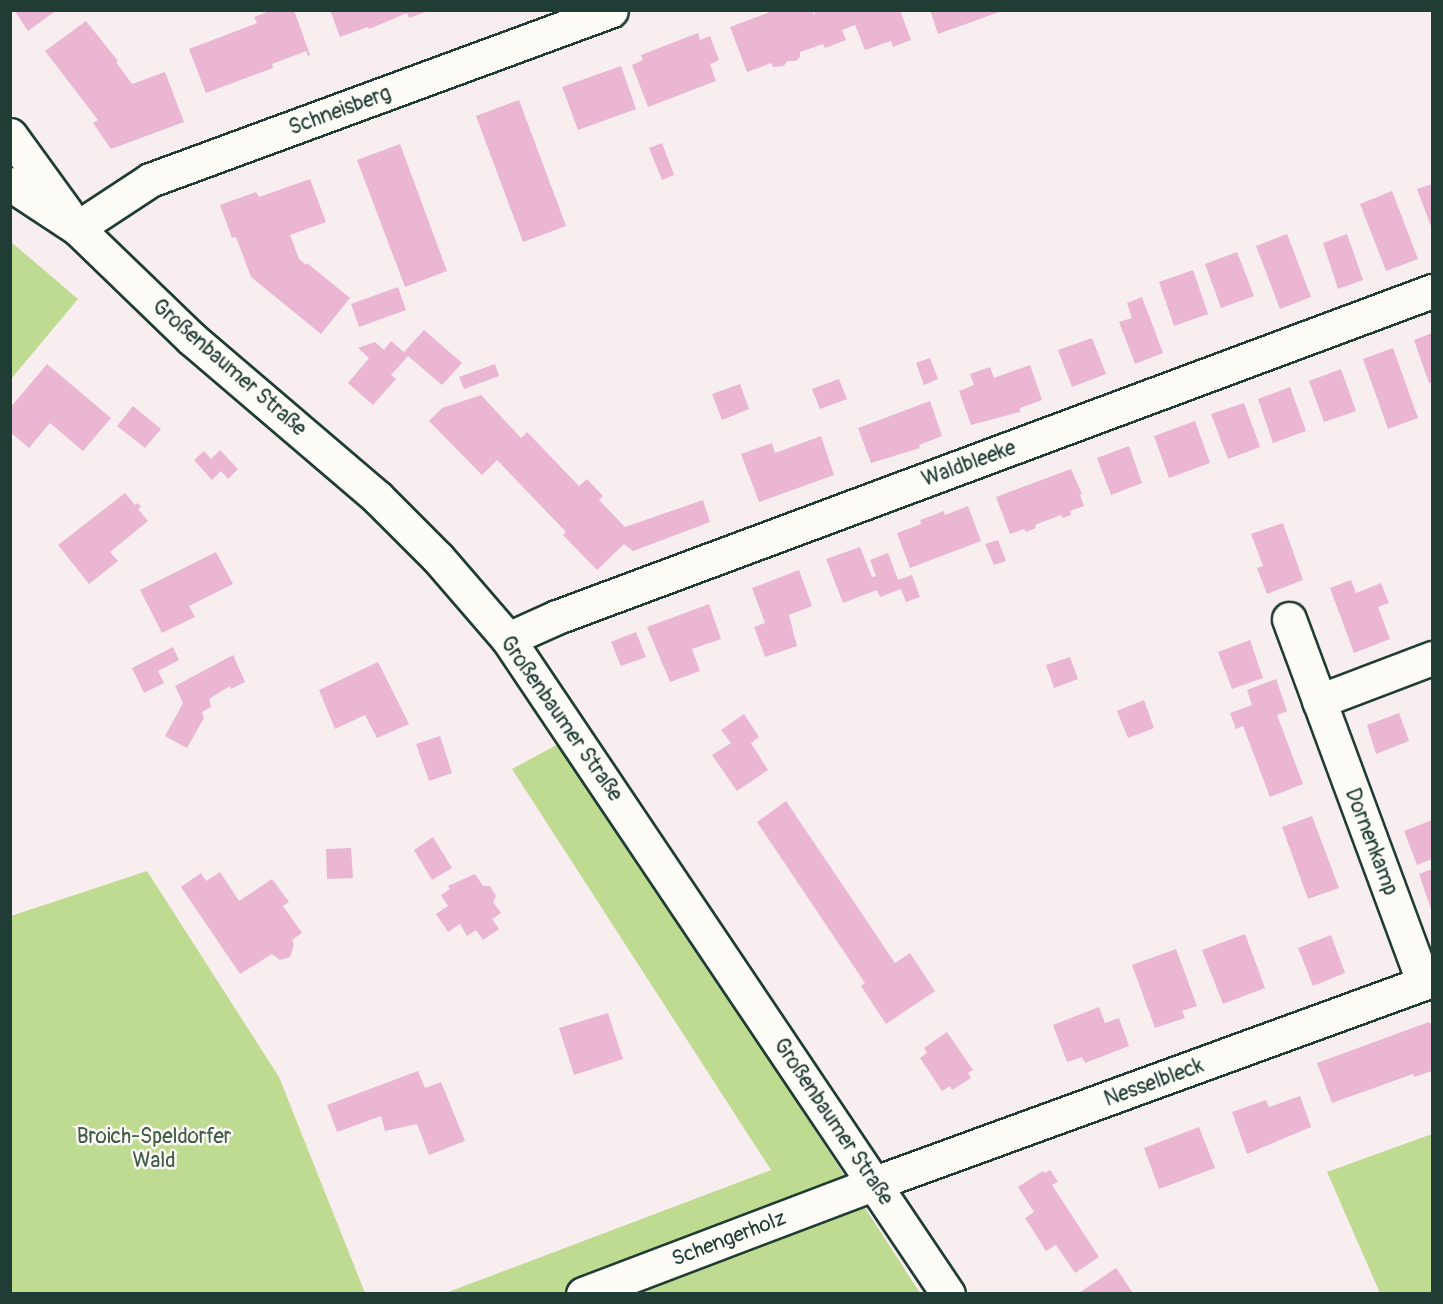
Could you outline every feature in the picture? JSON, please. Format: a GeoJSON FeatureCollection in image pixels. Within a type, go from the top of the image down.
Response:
{"type":"FeatureCollection","features":[{"type":"Feature","properties":{"kind":"street","name":"Schneisberg"},"geometry":{"type":"LineString","coordinates":[[77,228],[150,180],[611,10]]}},
{"type":"Feature","properties":{"kind":"street","name":"Großenbaumer Straße"},"geometry":{"type":"LineString","coordinates":[[10,135],[77,228]]}},
{"type":"Feature","properties":{"kind":"street","name":"Großenbaumer Straße"},"geometry":{"type":"LineString","coordinates":[[10,183],[77,228],[192,339],[377,497],[438,558],[508,639],[948,1293]]}},
{"type":"Feature","properties":{"kind":"street","name":"Waldbleeke"},"geometry":{"type":"LineString","coordinates":[[508,639],[568,613],[1432,291]]}},
{"type":"Feature","properties":{"kind":"street","name":"Dornenkamp"},"geometry":{"type":"LineString","coordinates":[[1289,619],[1318,701],[1428,982]]}},
{"type":"Feature","properties":{"kind":"street"},"geometry":{"type":"LineString","coordinates":[[1318,701],[1432,658]]}},
{"type":"Feature","properties":{"kind":"street","name":"Nesselbleck"},"geometry":{"type":"LineString","coordinates":[[875,1183],[1428,982]]}},
{"type":"Feature","properties":{"kind":"street","name":"Schengerholz"},"geometry":{"type":"LineString","coordinates":[[583,1293],[875,1183]]}},
{"type":"Feature","properties":{"kind":"green space"},"geometry":{"type":"Polygon","coordinates":[[[11,242],[78,299],[11,379],[11,242]]]}},
{"type":"Feature","properties":{"kind":"green space"},"geometry":{"type":"Polygon","coordinates":[[[564,741],[920,1293],[443,1294],[771,1170],[512,769],[564,741]]]}},
{"type":"Feature","properties":{"kind":"green space","name":"Broich-Speldorfer Wald"},"geometry":{"type":"Polygon","coordinates":[[[147,871],[279,1077],[365,1293],[11,1293],[11,916],[147,871]]]}},
{"type":"Feature","properties":{"kind":"green space"},"geometry":{"type":"Polygon","coordinates":[[[1432,1134],[1432,1293],[1380,1293],[1327,1172],[1432,1134]]]}},
{"type":"Feature","properties":{"kind":"building"},"geometry":{"type":"Polygon","coordinates":[[[14,10],[57,10],[28,31],[14,10]]]}},
{"type":"Feature","properties":{"kind":"building"},"geometry":{"type":"Polygon","coordinates":[[[272,10],[294,10],[310,55],[308,56],[306,51],[272,64],[273,68],[206,93],[189,49],[257,23],[254,17],[272,10]]]}},
{"type":"Feature","properties":{"kind":"building"},"geometry":{"type":"Polygon","coordinates":[[[330,10],[428,11],[409,18],[407,13],[369,29],[368,27],[340,37],[330,10]]]}},
{"type":"Feature","properties":{"kind":"building"},"geometry":{"type":"Polygon","coordinates":[[[775,10],[811,10],[815,16],[814,11],[816,10],[900,10],[911,40],[893,47],[891,41],[865,50],[855,25],[842,30],[846,40],[825,48],[823,44],[800,52],[800,57],[796,61],[787,61],[784,66],[773,67],[771,63],[747,72],[730,27],[775,10]]]}},
{"type":"Feature","properties":{"kind":"building"},"geometry":{"type":"Polygon","coordinates":[[[930,10],[1002,10],[1002,11],[938,34],[930,10]]]}},
{"type":"Feature","properties":{"kind":"building"},"geometry":{"type":"Polygon","coordinates":[[[86,21],[118,61],[116,62],[132,84],[165,72],[184,122],[111,149],[93,123],[98,120],[45,51],[86,21]]]}},
{"type":"Feature","properties":{"kind":"building"},"geometry":{"type":"Polygon","coordinates":[[[698,33],[700,40],[710,36],[719,60],[710,64],[716,81],[648,107],[632,65],[643,60],[641,55],[698,33]]]}},
{"type":"Feature","properties":{"kind":"building"},"geometry":{"type":"Polygon","coordinates":[[[621,66],[636,109],[578,130],[562,87],[621,66]]]}},
{"type":"Feature","properties":{"kind":"building"},"geometry":{"type":"Polygon","coordinates":[[[519,100],[566,226],[523,242],[476,116],[519,100]]]}},
{"type":"Feature","properties":{"kind":"building"},"geometry":{"type":"Polygon","coordinates":[[[662,143],[674,175],[662,180],[649,148],[662,143]]]}},
{"type":"Feature","properties":{"kind":"building"},"geometry":{"type":"Polygon","coordinates":[[[400,144],[447,271],[405,287],[357,160],[400,144]]]}},
{"type":"Feature","properties":{"kind":"building"},"geometry":{"type":"Polygon","coordinates":[[[310,179],[326,222],[290,235],[299,259],[350,298],[321,334],[251,277],[236,237],[232,238],[220,205],[256,192],[259,197],[310,179]]]}},
{"type":"Feature","properties":{"kind":"building"},"geometry":{"type":"Polygon","coordinates":[[[1432,184],[1432,229],[1417,189],[1432,184]]]}},
{"type":"Feature","properties":{"kind":"building"},"geometry":{"type":"Polygon","coordinates":[[[1392,191],[1418,259],[1386,271],[1360,204],[1392,191]]]}},
{"type":"Feature","properties":{"kind":"building"},"geometry":{"type":"Polygon","coordinates":[[[1287,234],[1311,297],[1280,309],[1256,246],[1287,234]]]}},
{"type":"Feature","properties":{"kind":"building"},"geometry":{"type":"Polygon","coordinates":[[[1347,234],[1363,280],[1338,289],[1323,243],[1347,234]]]}},
{"type":"Feature","properties":{"kind":"building"},"geometry":{"type":"Polygon","coordinates":[[[1237,252],[1254,296],[1221,308],[1205,264],[1237,252]]]}},
{"type":"Feature","properties":{"kind":"building"},"geometry":{"type":"Polygon","coordinates":[[[1193,270],[1208,314],[1174,326],[1159,282],[1193,270]]]}},
{"type":"Feature","properties":{"kind":"building"},"geometry":{"type":"Polygon","coordinates":[[[398,287],[406,310],[359,327],[351,304],[398,287]]]}},
{"type":"Feature","properties":{"kind":"building"},"geometry":{"type":"Polygon","coordinates":[[[1142,297],[1163,353],[1135,364],[1119,322],[1132,318],[1127,303],[1142,297]]]}},
{"type":"Feature","properties":{"kind":"building"},"geometry":{"type":"Polygon","coordinates":[[[424,330],[462,363],[442,385],[408,356],[391,375],[396,379],[373,405],[348,383],[369,358],[358,348],[375,342],[384,350],[391,341],[404,352],[424,330]]]}},
{"type":"Feature","properties":{"kind":"building"},"geometry":{"type":"Polygon","coordinates":[[[1432,333],[1432,382],[1429,383],[1414,340],[1432,333]]]}},
{"type":"Feature","properties":{"kind":"building"},"geometry":{"type":"Polygon","coordinates":[[[1092,338],[1106,374],[1072,387],[1058,350],[1092,338]]]}},
{"type":"Feature","properties":{"kind":"building"},"geometry":{"type":"Polygon","coordinates":[[[1393,348],[1418,418],[1388,429],[1363,359],[1393,348]]]}},
{"type":"Feature","properties":{"kind":"building"},"geometry":{"type":"Polygon","coordinates":[[[930,358],[938,379],[924,385],[916,363],[930,358]]]}},
{"type":"Feature","properties":{"kind":"building"},"geometry":{"type":"Polygon","coordinates":[[[47,364],[111,418],[83,451],[50,423],[29,448],[10,432],[10,408],[47,364]]]}},
{"type":"Feature","properties":{"kind":"building"},"geometry":{"type":"Polygon","coordinates":[[[495,364],[499,376],[464,389],[459,377],[495,364]]]}},
{"type":"Feature","properties":{"kind":"building"},"geometry":{"type":"Polygon","coordinates":[[[1030,365],[1042,400],[1020,408],[1020,412],[971,425],[959,391],[974,385],[970,374],[990,367],[994,378],[1030,365]]]}},
{"type":"Feature","properties":{"kind":"building"},"geometry":{"type":"Polygon","coordinates":[[[1341,369],[1356,411],[1324,422],[1309,381],[1341,369]]]}},
{"type":"Feature","properties":{"kind":"building"},"geometry":{"type":"Polygon","coordinates":[[[839,379],[847,399],[820,409],[812,389],[839,379]]]}},
{"type":"Feature","properties":{"kind":"building"},"geometry":{"type":"Polygon","coordinates":[[[740,384],[749,409],[722,420],[712,394],[740,384]]]}},
{"type":"Feature","properties":{"kind":"building"},"geometry":{"type":"Polygon","coordinates":[[[1290,387],[1306,431],[1273,443],[1258,399],[1290,387]]]}},
{"type":"Feature","properties":{"kind":"building"},"geometry":{"type":"Polygon","coordinates":[[[481,395],[521,438],[527,432],[579,486],[587,479],[603,496],[599,500],[625,527],[703,500],[710,522],[633,551],[624,544],[597,570],[563,535],[566,532],[497,460],[482,475],[429,421],[442,408],[481,395]]]}},
{"type":"Feature","properties":{"kind":"building"},"geometry":{"type":"Polygon","coordinates":[[[930,401],[942,436],[919,445],[920,448],[871,463],[858,428],[930,401]]]}},
{"type":"Feature","properties":{"kind":"building"},"geometry":{"type":"Polygon","coordinates":[[[1244,403],[1260,447],[1228,459],[1211,414],[1244,403]]]}},
{"type":"Feature","properties":{"kind":"building"},"geometry":{"type":"Polygon","coordinates":[[[133,406],[161,429],[145,448],[117,426],[133,406]]]}},
{"type":"Feature","properties":{"kind":"building"},"geometry":{"type":"Polygon","coordinates":[[[1195,421],[1210,463],[1169,478],[1154,436],[1195,421]]]}},
{"type":"Feature","properties":{"kind":"building"},"geometry":{"type":"Polygon","coordinates":[[[821,436],[834,475],[759,502],[741,454],[772,443],[775,453],[821,436]]]}},
{"type":"Feature","properties":{"kind":"building"},"geometry":{"type":"Polygon","coordinates":[[[1129,446],[1142,483],[1111,495],[1097,458],[1129,446]]]}},
{"type":"Feature","properties":{"kind":"building"},"geometry":{"type":"Polygon","coordinates":[[[220,450],[238,469],[228,479],[221,471],[212,480],[194,460],[204,451],[211,459],[220,450]]]}},
{"type":"Feature","properties":{"kind":"building"},"geometry":{"type":"Polygon","coordinates":[[[1071,469],[1082,494],[1080,495],[1084,506],[1070,511],[1071,515],[1063,518],[1061,515],[1035,525],[1036,528],[1026,532],[1024,529],[1010,534],[996,497],[1071,469]]]}},
{"type":"Feature","properties":{"kind":"building"},"geometry":{"type":"Polygon","coordinates":[[[125,493],[135,505],[138,503],[141,507],[138,509],[148,521],[110,552],[118,561],[89,584],[58,545],[125,493]]]}},
{"type":"Feature","properties":{"kind":"building"},"geometry":{"type":"Polygon","coordinates":[[[968,506],[981,541],[910,568],[897,533],[921,524],[920,520],[944,511],[945,515],[968,506]]]}},
{"type":"Feature","properties":{"kind":"building"},"geometry":{"type":"Polygon","coordinates":[[[1283,523],[1303,580],[1267,594],[1257,568],[1263,566],[1251,534],[1283,523]]]}},
{"type":"Feature","properties":{"kind":"building"},"geometry":{"type":"Polygon","coordinates":[[[998,540],[1006,561],[994,565],[985,544],[998,540]]]}},
{"type":"Feature","properties":{"kind":"building"},"geometry":{"type":"Polygon","coordinates":[[[860,547],[872,577],[876,576],[870,560],[888,553],[898,580],[912,575],[920,597],[906,602],[901,589],[880,597],[877,590],[843,603],[826,559],[860,547]]]}},
{"type":"Feature","properties":{"kind":"building"},"geometry":{"type":"Polygon","coordinates":[[[216,552],[233,584],[189,606],[195,617],[162,633],[140,590],[216,552]]]}},
{"type":"Feature","properties":{"kind":"building"},"geometry":{"type":"Polygon","coordinates":[[[799,570],[812,606],[789,615],[797,646],[765,657],[754,627],[765,623],[752,588],[799,570]]]}},
{"type":"Feature","properties":{"kind":"building"},"geometry":{"type":"Polygon","coordinates":[[[1351,580],[1356,593],[1381,583],[1389,603],[1378,607],[1390,639],[1354,653],[1330,588],[1351,580]]]}},
{"type":"Feature","properties":{"kind":"building"},"geometry":{"type":"Polygon","coordinates":[[[709,604],[721,639],[692,649],[700,671],[670,682],[647,627],[709,604]]]}},
{"type":"Feature","properties":{"kind":"building"},"geometry":{"type":"Polygon","coordinates":[[[636,632],[646,657],[621,666],[611,642],[636,632]]]}},
{"type":"Feature","properties":{"kind":"building"},"geometry":{"type":"Polygon","coordinates":[[[1250,640],[1263,678],[1232,689],[1218,652],[1250,640]]]}},
{"type":"Feature","properties":{"kind":"building"},"geometry":{"type":"Polygon","coordinates":[[[173,647],[179,660],[158,671],[164,683],[144,693],[132,668],[173,647]]]}},
{"type":"Feature","properties":{"kind":"building"},"geometry":{"type":"Polygon","coordinates":[[[233,655],[245,682],[231,689],[230,686],[209,699],[211,707],[202,712],[204,718],[187,748],[165,736],[183,703],[175,686],[233,655]]]}},
{"type":"Feature","properties":{"kind":"building"},"geometry":{"type":"Polygon","coordinates":[[[1070,657],[1078,679],[1054,688],[1046,665],[1070,657]]]}},
{"type":"Feature","properties":{"kind":"building"},"geometry":{"type":"Polygon","coordinates":[[[378,662],[409,724],[377,738],[365,715],[335,729],[319,690],[378,662]]]}},
{"type":"Feature","properties":{"kind":"building"},"geometry":{"type":"Polygon","coordinates":[[[1276,679],[1287,711],[1277,715],[1303,784],[1270,797],[1243,726],[1236,729],[1230,713],[1252,705],[1247,690],[1276,679]]]}},
{"type":"Feature","properties":{"kind":"building"},"geometry":{"type":"Polygon","coordinates":[[[1144,700],[1154,728],[1128,738],[1117,711],[1144,700]]]}},
{"type":"Feature","properties":{"kind":"building"},"geometry":{"type":"Polygon","coordinates":[[[1399,713],[1409,741],[1376,754],[1367,725],[1399,713]]]}},
{"type":"Feature","properties":{"kind":"building"},"geometry":{"type":"Polygon","coordinates":[[[744,714],[759,737],[751,743],[768,770],[737,791],[712,755],[731,743],[721,730],[744,714]]]}},
{"type":"Feature","properties":{"kind":"building"},"geometry":{"type":"Polygon","coordinates":[[[440,736],[452,773],[429,781],[416,744],[440,736]]]}},
{"type":"Feature","properties":{"kind":"building"},"geometry":{"type":"Polygon","coordinates":[[[786,801],[895,963],[910,953],[935,991],[886,1024],[861,986],[865,983],[757,822],[786,801]]]}},
{"type":"Feature","properties":{"kind":"building"},"geometry":{"type":"Polygon","coordinates":[[[1312,816],[1339,888],[1308,899],[1282,827],[1312,816]]]}},
{"type":"Feature","properties":{"kind":"building"},"geometry":{"type":"Polygon","coordinates":[[[1432,820],[1432,859],[1417,865],[1404,831],[1432,820]]]}},
{"type":"Feature","properties":{"kind":"building"},"geometry":{"type":"Polygon","coordinates":[[[433,837],[452,868],[432,880],[414,850],[433,837]]]}},
{"type":"Feature","properties":{"kind":"building"},"geometry":{"type":"Polygon","coordinates":[[[351,848],[353,878],[327,879],[326,849],[351,848]]]}},
{"type":"Feature","properties":{"kind":"building"},"geometry":{"type":"Polygon","coordinates":[[[1432,869],[1432,912],[1419,874],[1432,869]]]}},
{"type":"Feature","properties":{"kind":"building"},"geometry":{"type":"Polygon","coordinates":[[[220,872],[239,901],[272,879],[289,902],[283,906],[302,933],[292,940],[294,945],[290,957],[280,960],[272,954],[240,974],[181,887],[201,873],[206,881],[220,872]]]}},
{"type":"Feature","properties":{"kind":"building"},"geometry":{"type":"Polygon","coordinates":[[[475,874],[483,886],[490,886],[496,896],[493,902],[501,913],[492,919],[499,929],[483,940],[476,930],[467,936],[460,924],[448,932],[436,914],[448,906],[441,895],[450,889],[448,886],[475,874]]]}},
{"type":"Feature","properties":{"kind":"building"},"geometry":{"type":"Polygon","coordinates":[[[1245,934],[1265,988],[1223,1004],[1202,950],[1245,934]]]}},
{"type":"Feature","properties":{"kind":"building"},"geometry":{"type":"Polygon","coordinates":[[[1331,935],[1345,973],[1313,986],[1298,948],[1331,935]]]}},
{"type":"Feature","properties":{"kind":"building"},"geometry":{"type":"Polygon","coordinates":[[[1176,949],[1197,1006],[1182,1011],[1185,1018],[1155,1028],[1132,965],[1176,949]]]}},
{"type":"Feature","properties":{"kind":"building"},"geometry":{"type":"Polygon","coordinates":[[[1099,1007],[1105,1023],[1119,1018],[1129,1046],[1085,1063],[1082,1057],[1067,1062],[1053,1025],[1099,1007]]]}},
{"type":"Feature","properties":{"kind":"building"},"geometry":{"type":"Polygon","coordinates":[[[608,1013],[623,1059],[574,1075],[559,1028],[608,1013]]]}},
{"type":"Feature","properties":{"kind":"building"},"geometry":{"type":"Polygon","coordinates":[[[1429,1022],[1432,1026],[1432,1071],[1414,1077],[1413,1074],[1332,1103],[1317,1063],[1429,1022]]]}},
{"type":"Feature","properties":{"kind":"building"},"geometry":{"type":"Polygon","coordinates":[[[947,1032],[973,1070],[968,1073],[971,1078],[952,1090],[950,1086],[942,1091],[920,1058],[927,1053],[924,1048],[947,1032]]]}},
{"type":"Feature","properties":{"kind":"building"},"geometry":{"type":"Polygon","coordinates":[[[418,1071],[425,1088],[441,1082],[465,1141],[429,1155],[417,1124],[385,1131],[381,1116],[337,1132],[327,1105],[418,1071]]]}},
{"type":"Feature","properties":{"kind":"building"},"geometry":{"type":"Polygon","coordinates":[[[1300,1096],[1311,1127],[1247,1154],[1232,1112],[1266,1100],[1269,1107],[1300,1096]]]}},
{"type":"Feature","properties":{"kind":"building"},"geometry":{"type":"Polygon","coordinates":[[[1199,1127],[1215,1168],[1159,1189],[1144,1148],[1199,1127]]]}},
{"type":"Feature","properties":{"kind":"building"},"geometry":{"type":"Polygon","coordinates":[[[1050,1170],[1058,1182],[1052,1185],[1099,1257],[1075,1273],[1056,1245],[1046,1251],[1025,1218],[1034,1212],[1018,1187],[1043,1171],[1045,1173],[1050,1170]]]}},
{"type":"Feature","properties":{"kind":"building"},"geometry":{"type":"Polygon","coordinates":[[[1116,1268],[1133,1293],[1079,1293],[1116,1268]]]}}]}
